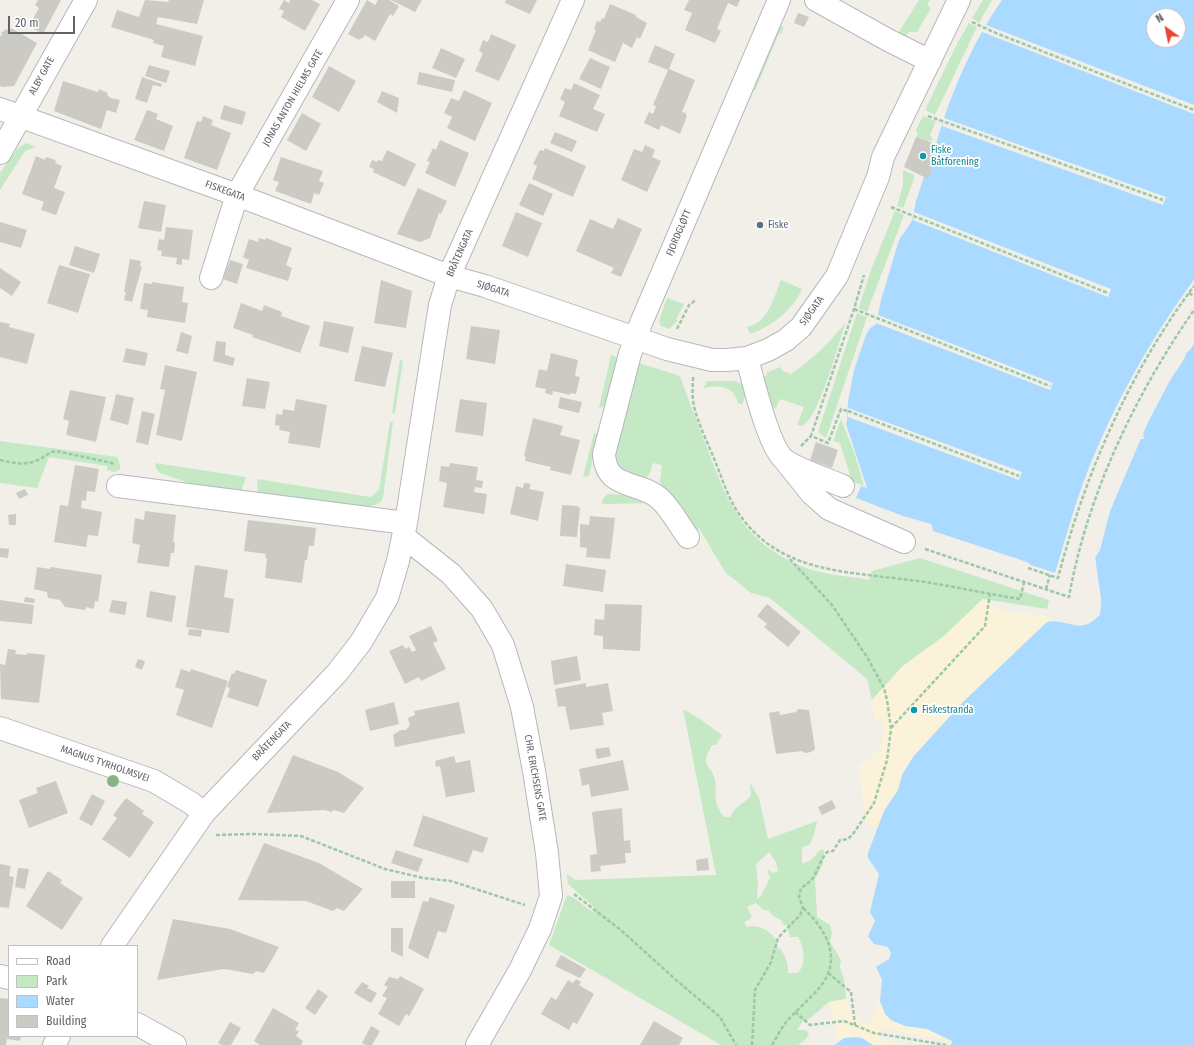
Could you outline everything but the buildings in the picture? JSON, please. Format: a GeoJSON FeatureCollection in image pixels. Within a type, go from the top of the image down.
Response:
{"type":"FeatureCollection","features":[{"type":"Feature","properties":{"kind":"street","name":"ALBY GATE"},"geometry":{"type":"LineString","coordinates":[[0,154],[86,0]]}},
{"type":"Feature","properties":{"kind":"street","name":"JONAS ANTON HIELMS GATE"},"geometry":{"type":"LineString","coordinates":[[211,278],[237,195],[348,0]]}},
{"type":"Feature","properties":{"kind":"street","name":"BRÅTENGATA"},"geometry":{"type":"LineString","coordinates":[[113,945],[199,820],[337,673],[361,642],[386,598],[398,561],[405,530],[440,305],[449,276],[573,0]]}},
{"type":"Feature","properties":{"kind":"street","name":"FJORDGLØTT"},"geometry":{"type":"LineString","coordinates":[[688,537],[661,500],[655,495],[622,482],[608,473],[605,465],[604,454],[630,354],[652,296],[779,0]]}},
{"type":"Feature","properties":{"kind":"street","name":"SJØGATA"},"geometry":{"type":"LineString","coordinates":[[449,276],[485,286],[667,349],[712,360],[747,358],[768,350],[786,340],[801,327],[837,276],[878,177],[883,157],[916,85],[930,61],[959,0]]}},
{"type":"Feature","properties":{"kind":"street"},"geometry":{"type":"LineString","coordinates":[[825,9],[930,61]]}},
{"type":"Feature","properties":{"kind":"street","name":"FISKEGATA"},"geometry":{"type":"LineString","coordinates":[[0,110],[237,195],[449,276]]}},
{"type":"Feature","properties":{"kind":"street"},"geometry":{"type":"LineString","coordinates":[[747,358],[769,433],[785,461],[812,494],[829,509],[904,542]]}},
{"type":"Feature","properties":{"kind":"street"},"geometry":{"type":"LineString","coordinates":[[785,461],[843,486]]}},
{"type":"Feature","properties":{"kind":"street"},"geometry":{"type":"LineString","coordinates":[[118,486],[405,530]]}},
{"type":"Feature","properties":{"kind":"street","name":"CHR. ERICHSENS GATE"},"geometry":{"type":"LineString","coordinates":[[405,530],[451,574],[482,609],[503,645],[522,707],[547,853],[551,896],[540,929],[520,970],[477,1045]]}},
{"type":"Feature","properties":{"kind":"street","name":"MAGNUS TYRHOLMSVEI"},"geometry":{"type":"LineString","coordinates":[[0,728],[154,781],[191,803],[199,820]]}},
{"type":"Feature","properties":{"kind":"street"},"geometry":{"type":"LineString","coordinates":[[138,1025],[175,1045]]}},
{"type":"Feature","properties":{"kind":"path"},"geometry":{"type":"LineString","coordinates":[[981,26],[1194,110]]}},
{"type":"Feature","properties":{"kind":"path"},"geometry":{"type":"LineString","coordinates":[[939,120],[1163,200]]}},
{"type":"Feature","properties":{"kind":"path"},"geometry":{"type":"LineString","coordinates":[[891,207],[1108,293]]}},
{"type":"Feature","properties":{"kind":"path"},"geometry":{"type":"LineString","coordinates":[[865,269],[854,309],[811,436],[828,443],[841,408],[1019,476]]}},
{"type":"Feature","properties":{"kind":"path"},"geometry":{"type":"LineString","coordinates":[[1028,568],[1058,578],[1068,538],[1087,482],[1111,426],[1138,372],[1165,328],[1194,286]]}},
{"type":"Feature","properties":{"kind":"path"},"geometry":{"type":"LineString","coordinates":[[1189,293],[1194,296]]}},
{"type":"Feature","properties":{"kind":"path"},"geometry":{"type":"LineString","coordinates":[[675,332],[689,305],[696,300]]}},
{"type":"Feature","properties":{"kind":"path"},"geometry":{"type":"LineString","coordinates":[[854,309],[1050,386]]}},
{"type":"Feature","properties":{"kind":"path"},"geometry":{"type":"LineString","coordinates":[[904,542],[1070,597],[1074,567],[1106,472],[1132,415],[1162,360],[1194,310]]}},
{"type":"Feature","properties":{"kind":"path"},"geometry":{"type":"LineString","coordinates":[[693,374],[693,402],[728,494],[747,524],[770,546],[788,557],[804,564],[821,568],[948,586],[1020,599],[1024,583]]}},
{"type":"Feature","properties":{"kind":"path"},"geometry":{"type":"LineString","coordinates":[[0,460],[21,464],[38,460],[52,451],[56,451],[112,463],[115,468],[118,486]]}},
{"type":"Feature","properties":{"kind":"path"},"geometry":{"type":"LineString","coordinates":[[772,1045],[785,1023],[820,986],[828,973],[831,963],[827,938],[814,918],[803,908],[800,897],[801,888],[813,881],[821,859],[827,852],[833,851],[840,840],[848,838],[853,834],[874,803],[887,760],[891,729],[884,688],[867,657],[832,605],[788,557]]}},
{"type":"Feature","properties":{"kind":"path"},"geometry":{"type":"LineString","coordinates":[[1046,589],[1050,576]]}},
{"type":"Feature","properties":{"kind":"path"},"geometry":{"type":"LineString","coordinates":[[891,729],[985,626],[990,594]]}},
{"type":"Feature","properties":{"kind":"path"},"geometry":{"type":"LineString","coordinates":[[199,820],[205,835],[254,834],[301,836],[385,869],[423,878],[451,881],[546,912]]}},
{"type":"Feature","properties":{"kind":"path"},"geometry":{"type":"LineString","coordinates":[[573,893],[622,931],[676,980],[720,1017],[736,1045]]}},
{"type":"Feature","properties":{"kind":"path"},"geometry":{"type":"LineString","coordinates":[[752,1045],[755,990],[771,962],[778,938],[800,915],[803,908]]}},
{"type":"Feature","properties":{"kind":"path"},"geometry":{"type":"LineString","coordinates":[[828,973],[851,992],[855,1025]]}},
{"type":"Feature","properties":{"kind":"path"},"geometry":{"type":"LineString","coordinates":[[795,1012],[810,1025],[844,1021],[874,1033],[946,1045]]}},
{"type":"Feature","properties":{"kind":"green space"},"geometry":{"type":"Polygon","coordinates":[[[919,0],[930,0],[927,5],[931,8],[917,32],[909,32],[904,39],[897,35],[919,0]]]}},
{"type":"Feature","properties":{"kind":"green space"},"geometry":{"type":"Polygon","coordinates":[[[983,0],[992,0],[979,23],[972,18],[983,0]]]}},
{"type":"Feature","properties":{"kind":"green space"},"geometry":{"type":"Polygon","coordinates":[[[969,23],[977,27],[935,115],[925,110],[957,44],[969,23]]]}},
{"type":"Feature","properties":{"kind":"green space"},"geometry":{"type":"Polygon","coordinates":[[[779,26],[784,27],[781,34],[779,33],[755,91],[750,88],[779,26]]]}},
{"type":"Feature","properties":{"kind":"green space"},"geometry":{"type":"Polygon","coordinates":[[[923,116],[936,121],[930,135],[933,140],[925,141],[916,137],[918,134],[916,130],[923,116]]]}},
{"type":"Feature","properties":{"kind":"green space"},"geometry":{"type":"Polygon","coordinates":[[[26,143],[36,147],[25,151],[0,190],[0,173],[17,149],[26,143]]]}},
{"type":"Feature","properties":{"kind":"green space"},"geometry":{"type":"Polygon","coordinates":[[[903,170],[914,175],[914,179],[903,208],[897,206],[903,185],[903,170]]]}},
{"type":"Feature","properties":{"kind":"green space"},"geometry":{"type":"Polygon","coordinates":[[[895,211],[904,215],[867,312],[859,307],[871,270],[895,211]]]}},
{"type":"Feature","properties":{"kind":"green space"},"geometry":{"type":"Polygon","coordinates":[[[781,280],[802,289],[798,297],[780,317],[766,327],[750,334],[747,327],[754,325],[765,315],[773,301],[781,280]]]}},
{"type":"Feature","properties":{"kind":"green space"},"geometry":{"type":"Polygon","coordinates":[[[667,298],[684,304],[676,320],[678,320],[669,329],[661,326],[659,321],[667,298]]]}},
{"type":"Feature","properties":{"kind":"green space"},"geometry":{"type":"Polygon","coordinates":[[[857,313],[867,317],[826,438],[818,432],[857,313]]]}},
{"type":"Feature","properties":{"kind":"green space"},"geometry":{"type":"Polygon","coordinates":[[[846,322],[822,395],[808,420],[802,426],[797,425],[804,407],[780,399],[776,408],[772,407],[763,378],[767,375],[766,373],[780,367],[783,371],[791,374],[820,350],[846,322]]]}},
{"type":"Feature","properties":{"kind":"green space"},"geometry":{"type":"Polygon","coordinates":[[[611,355],[616,357],[618,360],[605,406],[599,408],[611,355]]]}},
{"type":"Feature","properties":{"kind":"green space"},"geometry":{"type":"Polygon","coordinates":[[[400,360],[403,361],[395,413],[392,413],[400,360]]]}},
{"type":"Feature","properties":{"kind":"green space"},"geometry":{"type":"Polygon","coordinates":[[[639,363],[680,376],[722,486],[731,503],[752,534],[767,547],[785,558],[813,570],[869,580],[872,571],[920,558],[1049,600],[1047,609],[983,599],[944,636],[903,666],[872,700],[867,679],[770,598],[751,593],[725,572],[699,528],[694,531],[664,489],[660,482],[662,465],[653,463],[649,475],[643,480],[630,475],[613,463],[639,363]]]}},
{"type":"Feature","properties":{"kind":"green space"},"geometry":{"type":"Polygon","coordinates":[[[707,381],[737,381],[737,383],[741,383],[746,394],[742,405],[738,403],[733,393],[725,387],[714,386],[703,389],[707,381]]]}},
{"type":"Feature","properties":{"kind":"green space"},"geometry":{"type":"Polygon","coordinates":[[[841,419],[854,452],[864,486],[852,481],[840,443],[833,441],[841,419]]]}},
{"type":"Feature","properties":{"kind":"green space"},"geometry":{"type":"Polygon","coordinates":[[[390,422],[393,422],[383,498],[377,504],[363,507],[258,494],[257,479],[370,497],[379,490],[390,422]]]}},
{"type":"Feature","properties":{"kind":"green space"},"geometry":{"type":"Polygon","coordinates":[[[594,433],[598,434],[589,476],[583,477],[594,433]]]}},
{"type":"Feature","properties":{"kind":"green space"},"geometry":{"type":"Polygon","coordinates":[[[0,441],[117,457],[120,470],[114,472],[107,470],[107,466],[49,457],[37,488],[0,483],[0,441]]]}},
{"type":"Feature","properties":{"kind":"green space"},"geometry":{"type":"Polygon","coordinates":[[[155,463],[246,477],[241,491],[195,485],[160,473],[156,468],[155,463]]]}},
{"type":"Feature","properties":{"kind":"green space"},"geometry":{"type":"Polygon","coordinates":[[[607,494],[627,495],[652,503],[602,504],[603,499],[607,494]]]}},
{"type":"Feature","properties":{"kind":"green space"},"geometry":{"type":"Polygon","coordinates":[[[683,709],[722,735],[716,745],[712,745],[707,754],[706,760],[715,779],[717,804],[724,817],[730,817],[735,809],[751,795],[750,783],[759,798],[768,839],[817,821],[814,835],[810,844],[802,848],[802,864],[811,860],[820,850],[824,850],[823,864],[815,879],[817,917],[830,925],[832,933],[830,942],[841,960],[840,967],[844,979],[846,999],[829,1002],[808,1020],[803,1021],[797,1030],[806,1030],[809,1034],[805,1040],[798,1045],[721,1045],[549,945],[567,895],[571,896],[594,912],[595,908],[568,884],[567,874],[575,880],[716,875],[683,709]],[[769,852],[756,864],[758,883],[757,899],[761,896],[770,878],[767,869],[773,873],[778,871],[776,862],[769,852]],[[756,903],[747,907],[752,917],[744,923],[747,927],[752,926],[764,929],[772,935],[778,942],[777,949],[780,948],[785,957],[788,973],[798,973],[803,965],[804,955],[802,945],[798,937],[790,937],[787,926],[783,924],[781,920],[773,916],[768,910],[765,911],[756,903]]]}},
{"type":"Feature","properties":{"kind":"sand","name":"Fiskestranda"},"geometry":{"type":"Polygon","coordinates":[[[983,599],[1006,611],[1020,614],[1042,615],[1055,621],[1047,622],[1028,639],[963,702],[913,757],[902,775],[898,790],[884,811],[879,825],[871,826],[866,822],[859,766],[862,762],[877,752],[882,741],[883,725],[874,718],[872,700],[903,666],[944,636],[983,599]]]}},
{"type":"Feature","properties":{"kind":"sand"},"geometry":{"type":"Polygon","coordinates":[[[846,999],[849,1007],[863,1024],[871,1022],[877,1003],[880,1001],[885,1014],[891,1020],[927,1029],[953,1041],[951,1045],[949,1044],[950,1041],[885,1029],[882,1031],[878,1039],[907,1045],[873,1045],[866,1041],[851,1038],[842,1039],[839,1041],[835,1036],[835,1025],[829,1002],[846,999]]]}},
{"type":"Feature","properties":{"kind":"water"},"geometry":{"type":"Polygon","coordinates":[[[1002,0],[1194,0],[1194,280],[1145,353],[1104,432],[1082,486],[1055,573],[1031,565],[1027,562],[933,531],[931,524],[903,516],[856,498],[861,486],[867,488],[846,424],[848,401],[854,370],[866,335],[870,328],[876,324],[881,300],[899,240],[912,221],[916,201],[924,177],[928,178],[941,146],[936,144],[948,106],[963,69],[981,33],[1002,0]]]}},
{"type":"Feature","properties":{"kind":"water"},"geometry":{"type":"Polygon","coordinates":[[[1194,344],[1194,1045],[951,1045],[952,1041],[927,1029],[905,1026],[891,1020],[885,1014],[880,1001],[882,980],[876,967],[889,959],[891,953],[888,947],[874,944],[868,936],[875,921],[870,912],[879,874],[868,858],[868,853],[884,811],[898,790],[902,775],[913,757],[963,702],[1047,622],[1054,621],[1081,625],[1088,624],[1100,614],[1101,600],[1095,558],[1110,511],[1148,422],[1170,380],[1184,359],[1186,353],[1194,344]]]}},
{"type":"Feature","properties":{"kind":"water"},"geometry":{"type":"Polygon","coordinates":[[[844,1038],[862,1038],[873,1045],[835,1045],[844,1038]]]}},
{"type":"Feature","properties":{"kind":"pier"},"geometry":{"type":"Polygon","coordinates":[[[986,25],[1194,105],[1194,114],[982,32],[986,25]]]}},
{"type":"Feature","properties":{"kind":"pier"},"geometry":{"type":"Polygon","coordinates":[[[944,118],[1166,197],[1163,205],[942,126],[944,118]]]}},
{"type":"Feature","properties":{"kind":"pier"},"geometry":{"type":"Polygon","coordinates":[[[914,212],[1111,289],[1108,297],[913,220],[914,212]]]}},
{"type":"Feature","properties":{"kind":"pier"},"geometry":{"type":"Polygon","coordinates":[[[1194,280],[1194,283],[1149,352],[1114,418],[1084,486],[1057,574],[1055,575],[1083,485],[1112,418],[1147,351],[1194,280]]]}},
{"type":"Feature","properties":{"kind":"pier"},"geometry":{"type":"Polygon","coordinates":[[[878,315],[1053,383],[1050,390],[876,323],[878,315]]]}},
{"type":"Feature","properties":{"kind":"pier"},"geometry":{"type":"Polygon","coordinates":[[[1194,342],[1191,349],[1186,353],[1184,359],[1170,380],[1148,422],[1143,433],[1144,439],[1140,439],[1110,511],[1100,550],[1095,558],[1101,600],[1100,614],[1088,624],[1079,626],[1055,621],[1053,619],[1075,624],[1085,623],[1099,613],[1099,601],[1093,558],[1098,549],[1108,511],[1138,438],[1141,436],[1146,421],[1184,352],[1194,342]]]}},
{"type":"Feature","properties":{"kind":"pier"},"geometry":{"type":"Polygon","coordinates":[[[848,408],[1022,472],[1019,480],[848,417],[848,408]]]}},
{"type":"Feature","properties":{"kind":"place","name":"Fiske Båtforening"},"geometry":{"type":"Point","coordinates":[923,156]}},
{"type":"Feature","properties":{"kind":"place","name":"Fiske"},"geometry":{"type":"Point","coordinates":[760,225]}},
{"type":"Feature","properties":{"kind":"place","name":"Fiskestranda"},"geometry":{"type":"Point","coordinates":[914,710]}}]}
